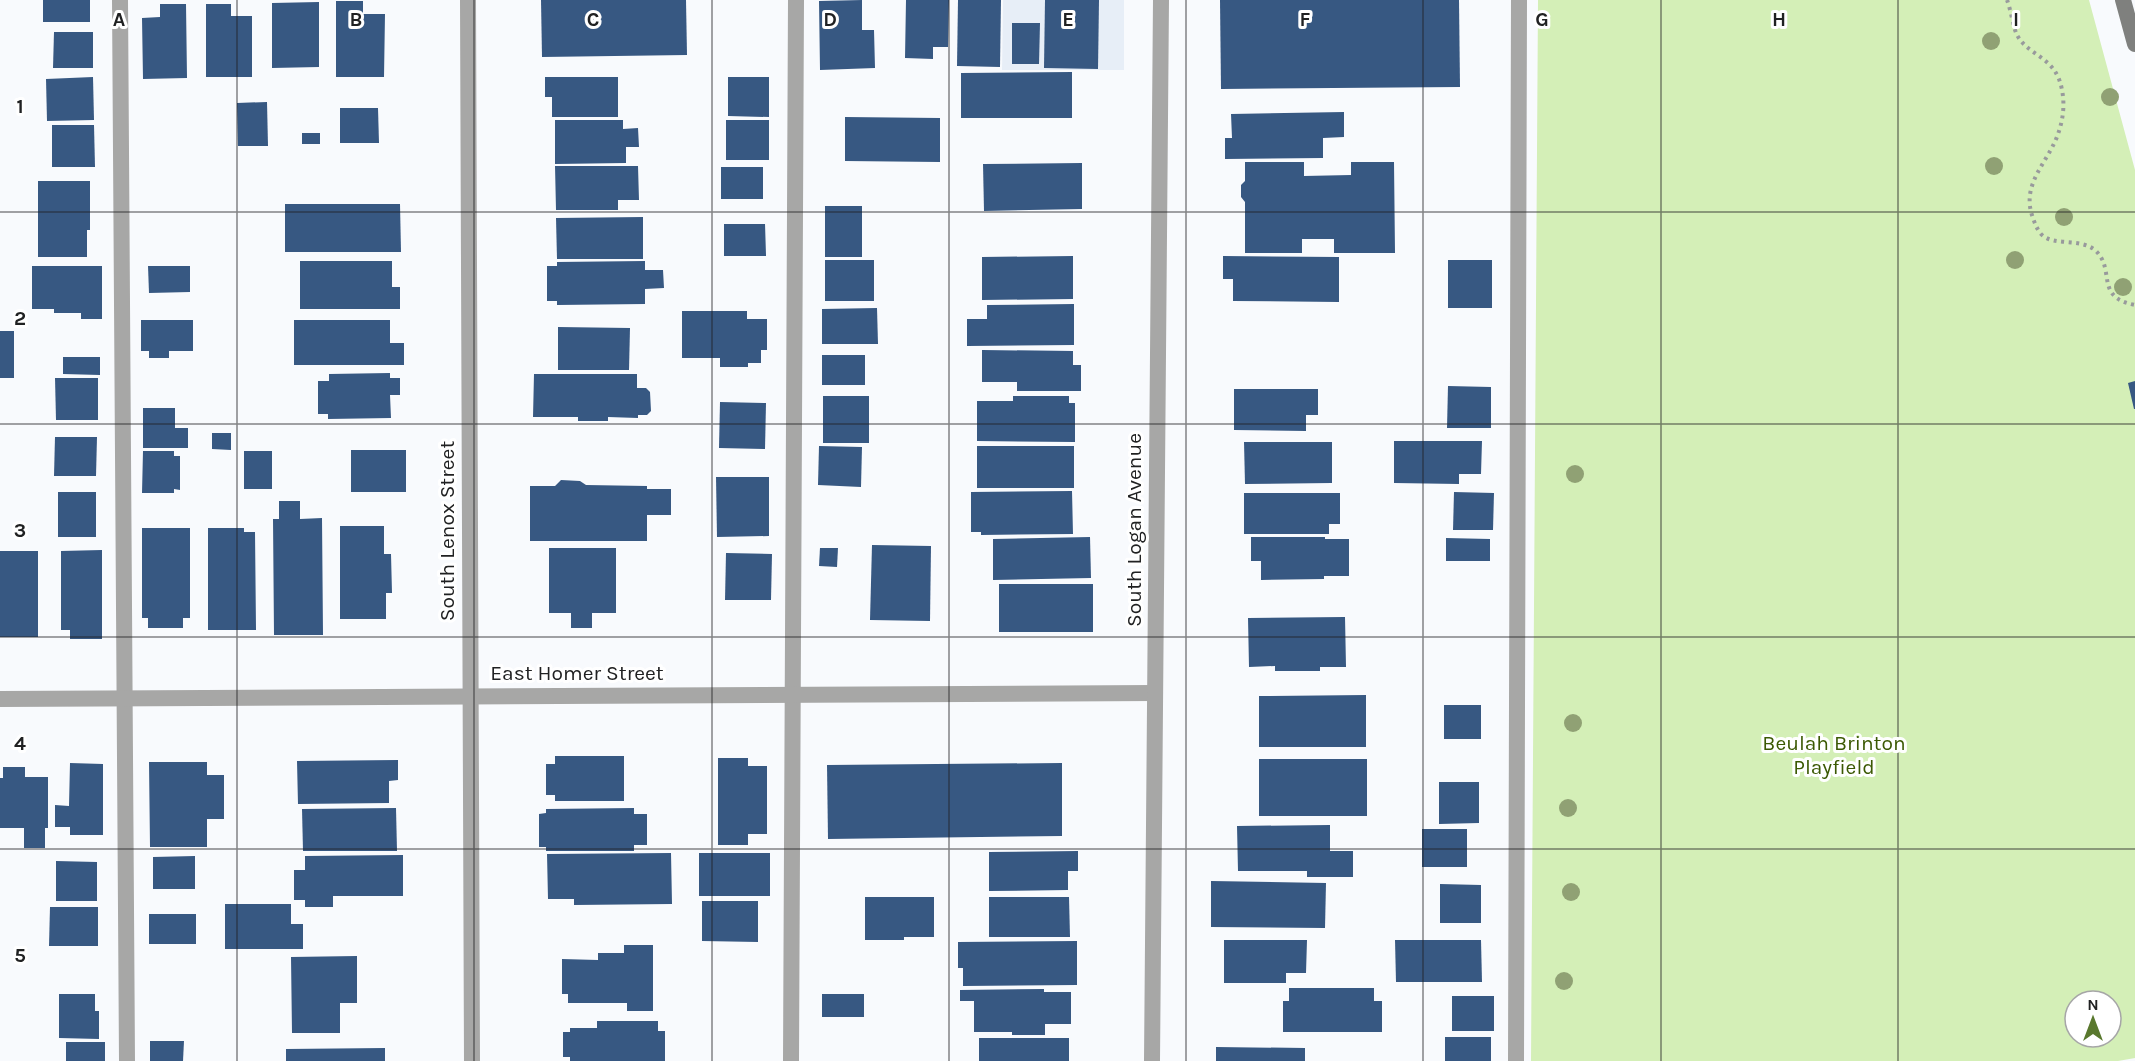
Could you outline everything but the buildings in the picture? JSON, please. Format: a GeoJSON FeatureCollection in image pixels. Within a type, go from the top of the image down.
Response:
{"type":"FeatureCollection","features":[{"type":"Feature","properties":{"kind":"main road"},"geometry":{"type":"LineString","coordinates":[[2123,0],[2135,44]]}},
{"type":"Feature","properties":{"kind":"street"},"geometry":{"type":"LineString","coordinates":[[120,0],[127,1061]]}},
{"type":"Feature","properties":{"kind":"street","name":"South Lenox Street"},"geometry":{"type":"LineString","coordinates":[[468,0],[472,1061]]}},
{"type":"Feature","properties":{"kind":"street"},"geometry":{"type":"LineString","coordinates":[[790,1061],[794,694],[796,0]]}},
{"type":"Feature","properties":{"kind":"street","name":"South Logan Avenue"},"geometry":{"type":"LineString","coordinates":[[1152,1061],[1161,0]]}},
{"type":"Feature","properties":{"kind":"street"},"geometry":{"type":"LineString","coordinates":[[1516,1061],[1519,0]]}},
{"type":"Feature","properties":{"kind":"street","name":"East Homer Street"},"geometry":{"type":"LineString","coordinates":[[0,699],[1155,693]]}},
{"type":"Feature","properties":{"kind":"path"},"geometry":{"type":"LineString","coordinates":[[2007,0],[2017,34],[2027,46],[2043,57],[2055,70],[2062,92],[2062,120],[2057,137],[2032,181],[2029,196],[2030,210],[2036,226],[2043,236],[2078,242],[2092,248],[2099,255],[2112,294],[2120,301],[2135,306]]}},
{"type":"Feature","properties":{"kind":"shaded area"},"geometry":{"type":"Polygon","coordinates":[[[1003,0],[1124,0],[1124,70],[1002,70],[1003,0]]]}},
{"type":"Feature","properties":{"kind":"green space","name":"Beulah Brinton Playfield"},"geometry":{"type":"Polygon","coordinates":[[[1538,0],[2089,0],[2135,170],[2135,1058],[2118,1061],[1531,1061],[1538,0]]]}}]}
